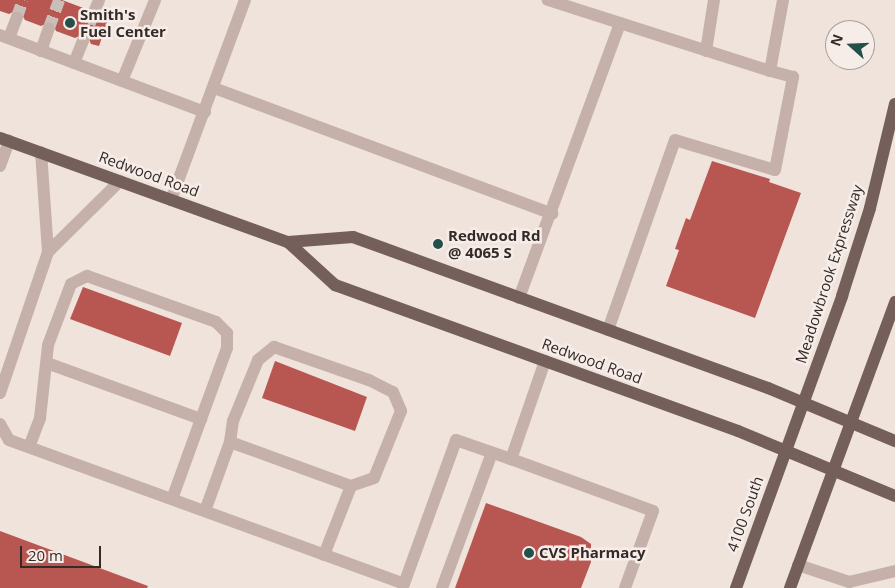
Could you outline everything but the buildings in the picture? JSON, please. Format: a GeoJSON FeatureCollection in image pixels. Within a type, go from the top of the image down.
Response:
{"type":"FeatureCollection","features":[{"type":"Feature","properties":{"kind":"main road","name":"Meadowbrook Expressway"},"geometry":{"type":"LineString","coordinates":[[784,451],[870,208],[895,104]]}},
{"type":"Feature","properties":{"kind":"main road","name":"Redwood Road"},"geometry":{"type":"LineString","coordinates":[[4,139],[288,242],[335,285],[545,361],[784,451],[895,496]]}},
{"type":"Feature","properties":{"kind":"main road","name":"Redwood Road"},"geometry":{"type":"LineString","coordinates":[[288,242],[353,238],[768,388],[801,405],[895,441]]}},
{"type":"Feature","properties":{"kind":"main road"},"geometry":{"type":"LineString","coordinates":[[790,588],[850,424],[893,317],[895,302]]}},
{"type":"Feature","properties":{"kind":"main road","name":"4100 South"},"geometry":{"type":"LineString","coordinates":[[736,588],[784,451]]}},
{"type":"Feature","properties":{"kind":"lane"},"geometry":{"type":"LineString","coordinates":[[122,80],[155,0]]}},
{"type":"Feature","properties":{"kind":"lane"},"geometry":{"type":"LineString","coordinates":[[172,200],[245,0]]}},
{"type":"Feature","properties":{"kind":"lane"},"geometry":{"type":"LineString","coordinates":[[548,0],[793,77],[775,170],[675,140],[608,330]]}},
{"type":"Feature","properties":{"kind":"lane"},"geometry":{"type":"LineString","coordinates":[[706,51],[714,0]]}},
{"type":"Feature","properties":{"kind":"lane"},"geometry":{"type":"LineString","coordinates":[[770,71],[783,0]]}},
{"type":"Feature","properties":{"kind":"lane"},"geometry":{"type":"LineString","coordinates":[[17,17],[4,37],[205,112]]}},
{"type":"Feature","properties":{"kind":"lane"},"geometry":{"type":"LineString","coordinates":[[519,298],[552,214],[620,23]]}},
{"type":"Feature","properties":{"kind":"lane"},"geometry":{"type":"LineString","coordinates":[[41,50],[49,28]]}},
{"type":"Feature","properties":{"kind":"lane"},"geometry":{"type":"LineString","coordinates":[[74,63],[83,41]]}},
{"type":"Feature","properties":{"kind":"lane"},"geometry":{"type":"LineString","coordinates":[[214,88],[552,214]]}},
{"type":"Feature","properties":{"kind":"lane"},"geometry":{"type":"LineString","coordinates":[[0,166],[4,139]]}},
{"type":"Feature","properties":{"kind":"lane"},"geometry":{"type":"LineString","coordinates":[[0,393],[48,252],[41,152]]}},
{"type":"Feature","properties":{"kind":"lane"},"geometry":{"type":"LineString","coordinates":[[48,252],[120,181]]}},
{"type":"Feature","properties":{"kind":"lane"},"geometry":{"type":"LineString","coordinates":[[29,447],[40,418],[48,345],[72,284],[87,276],[216,322],[227,333],[227,348],[172,499]]}},
{"type":"Feature","properties":{"kind":"lane"},"geometry":{"type":"LineString","coordinates":[[204,511],[230,442],[234,421],[258,360],[274,347],[369,380],[393,392],[401,411],[374,478],[351,486],[230,442]]}},
{"type":"Feature","properties":{"kind":"lane"},"geometry":{"type":"LineString","coordinates":[[511,459],[545,361]]}},
{"type":"Feature","properties":{"kind":"lane"},"geometry":{"type":"LineString","coordinates":[[47,363],[201,418]]}},
{"type":"Feature","properties":{"kind":"lane"},"geometry":{"type":"LineString","coordinates":[[0,424],[9,440],[404,586],[456,440],[652,511],[625,588]]}},
{"type":"Feature","properties":{"kind":"lane"},"geometry":{"type":"LineString","coordinates":[[442,588],[492,452]]}},
{"type":"Feature","properties":{"kind":"lane"},"geometry":{"type":"LineString","coordinates":[[324,555],[351,486]]}},
{"type":"Feature","properties":{"kind":"lane"},"geometry":{"type":"LineString","coordinates":[[798,565],[848,585],[895,571]]}},
{"type":"Feature","properties":{"kind":"tunnel"},"geometry":{"type":"LineString","coordinates":[[17,17],[23,0]]}},
{"type":"Feature","properties":{"kind":"tunnel"},"geometry":{"type":"LineString","coordinates":[[49,28],[59,0]]}},
{"type":"Feature","properties":{"kind":"tunnel"},"geometry":{"type":"LineString","coordinates":[[83,41],[94,12]]}},
{"type":"Feature","properties":{"kind":"place","name":"Smith's Fuel Center"},"geometry":{"type":"Point","coordinates":[70,23]}},
{"type":"Feature","properties":{"kind":"place","name":"Redwood Rd @ 4065 S"},"geometry":{"type":"Point","coordinates":[438,244]}},
{"type":"Feature","properties":{"kind":"place","name":"CVS Pharmacy"},"geometry":{"type":"Point","coordinates":[529,553]}}]}
